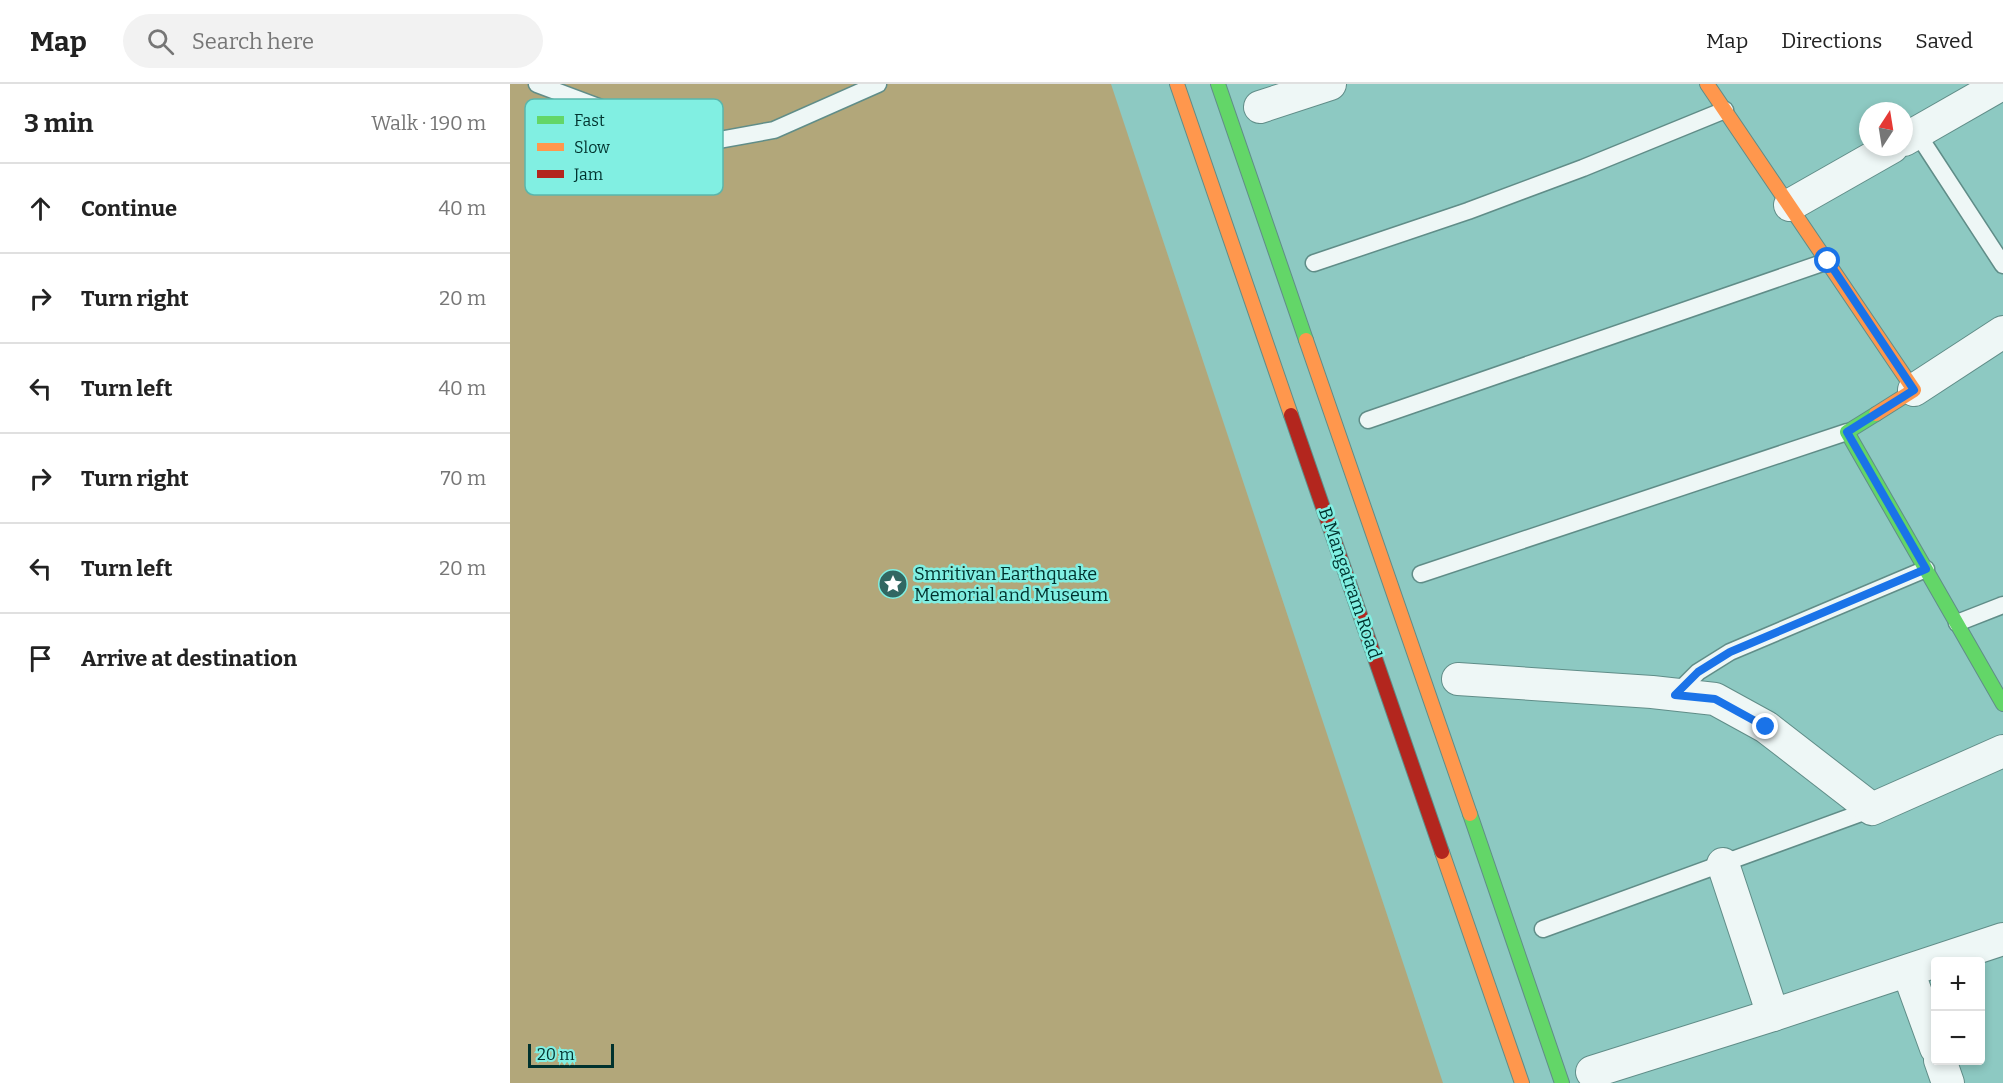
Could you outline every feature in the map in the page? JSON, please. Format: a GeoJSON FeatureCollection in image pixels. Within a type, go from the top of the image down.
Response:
{"type":"FeatureCollection","features":[{"type":"Feature","properties":{"kind":"main road","name":"B Mangatram Road"},"geometry":{"type":"LineString","coordinates":[[1177,84],[1522,1083]]}},
{"type":"Feature","properties":{"kind":"main road"},"geometry":{"type":"LineString","coordinates":[[1218,84],[1562,1083]]}},
{"type":"Feature","properties":{"kind":"main road"},"geometry":{"type":"LineString","coordinates":[[1707,84],[1914,390],[1847,432],[2003,704]]}},
{"type":"Feature","properties":{"kind":"street"},"geometry":{"type":"LineString","coordinates":[[1260,106],[1330,84]]}},
{"type":"Feature","properties":{"kind":"street"},"geometry":{"type":"LineString","coordinates":[[1913,135],[2002,84]]}},
{"type":"Feature","properties":{"kind":"street"},"geometry":{"type":"LineString","coordinates":[[1790,205],[1876,156]]}},
{"type":"Feature","properties":{"kind":"street"},"geometry":{"type":"LineString","coordinates":[[1914,390],[2003,332]]}},
{"type":"Feature","properties":{"kind":"street"},"geometry":{"type":"LineString","coordinates":[[1458,679],[1715,699],[1766,727],[1872,809],[2003,751]]}},
{"type":"Feature","properties":{"kind":"street"},"geometry":{"type":"LineString","coordinates":[[1723,864],[1773,1015]]}},
{"type":"Feature","properties":{"kind":"street"},"geometry":{"type":"LineString","coordinates":[[1592,1072],[2003,939]]}},
{"type":"Feature","properties":{"kind":"street"},"geometry":{"type":"LineString","coordinates":[[1908,971],[1931,1037]]}},
{"type":"Feature","properties":{"kind":"street"},"geometry":{"type":"LineString","coordinates":[[1942,1065],[1948,1083]]}},
{"type":"Feature","properties":{"kind":"lane"},"geometry":{"type":"LineString","coordinates":[[537,84],[577,99]]}},
{"type":"Feature","properties":{"kind":"lane"},"geometry":{"type":"LineString","coordinates":[[723,139],[774,130],[878,84]]}},
{"type":"Feature","properties":{"kind":"lane"},"geometry":{"type":"LineString","coordinates":[[1314,263],[1468,211],[1583,168],[1725,110]]}},
{"type":"Feature","properties":{"kind":"lane"},"geometry":{"type":"LineString","coordinates":[[1913,151],[2003,266]]}},
{"type":"Feature","properties":{"kind":"lane"},"geometry":{"type":"LineString","coordinates":[[1368,420],[1828,261]]}},
{"type":"Feature","properties":{"kind":"lane"},"geometry":{"type":"LineString","coordinates":[[1421,574],[1847,432]]}},
{"type":"Feature","properties":{"kind":"lane"},"geometry":{"type":"LineString","coordinates":[[1675,695],[1698,672],[1730,652],[1926,569]]}},
{"type":"Feature","properties":{"kind":"lane"},"geometry":{"type":"LineString","coordinates":[[1957,623],[2003,605]]}},
{"type":"Feature","properties":{"kind":"lane"},"geometry":{"type":"LineString","coordinates":[[1543,929],[1872,809]]}},
{"type":"Feature","properties":{"kind":"shaded area","name":"Smritivan Earthquake Memorial and Museum"},"geometry":{"type":"Polygon","coordinates":[[[510,84],[1111,84],[1443,1083],[510,1083],[510,84]]]}},
{"type":"Feature","properties":{"kind":"traffic: fast"},"geometry":{"type":"LineString","coordinates":[[1218,84],[1306,340]]}},
{"type":"Feature","properties":{"kind":"traffic: fast"},"geometry":{"type":"LineString","coordinates":[[1876,414],[1847,432],[2003,704]]}},
{"type":"Feature","properties":{"kind":"traffic: fast"},"geometry":{"type":"LineString","coordinates":[[1470,814],[1562,1083]]}},
{"type":"Feature","properties":{"kind":"traffic: slow"},"geometry":{"type":"LineString","coordinates":[[1177,84],[1291,415]]}},
{"type":"Feature","properties":{"kind":"traffic: slow"},"geometry":{"type":"LineString","coordinates":[[1707,84],[1914,390],[1876,414]]}},
{"type":"Feature","properties":{"kind":"traffic: slow"},"geometry":{"type":"LineString","coordinates":[[1306,340],[1470,814]]}},
{"type":"Feature","properties":{"kind":"traffic: slow"},"geometry":{"type":"LineString","coordinates":[[1442,852],[1522,1083]]}},
{"type":"Feature","properties":{"kind":"traffic: jam"},"geometry":{"type":"LineString","coordinates":[[1291,415],[1442,852]]}},
{"type":"Feature","properties":{"kind":"place","name":"Smritivan Earthquake Memorial and Museum"},"geometry":{"type":"Point","coordinates":[893,584]}},
{"type":"Feature","properties":{"kind":"route"},"geometry":{"type":"LineString","coordinates":[[1766,727],[1715,699],[1675,695],[1698,672],[1730,652],[1926,569],[1847,432],[1914,390],[1828,261]]}}]}
